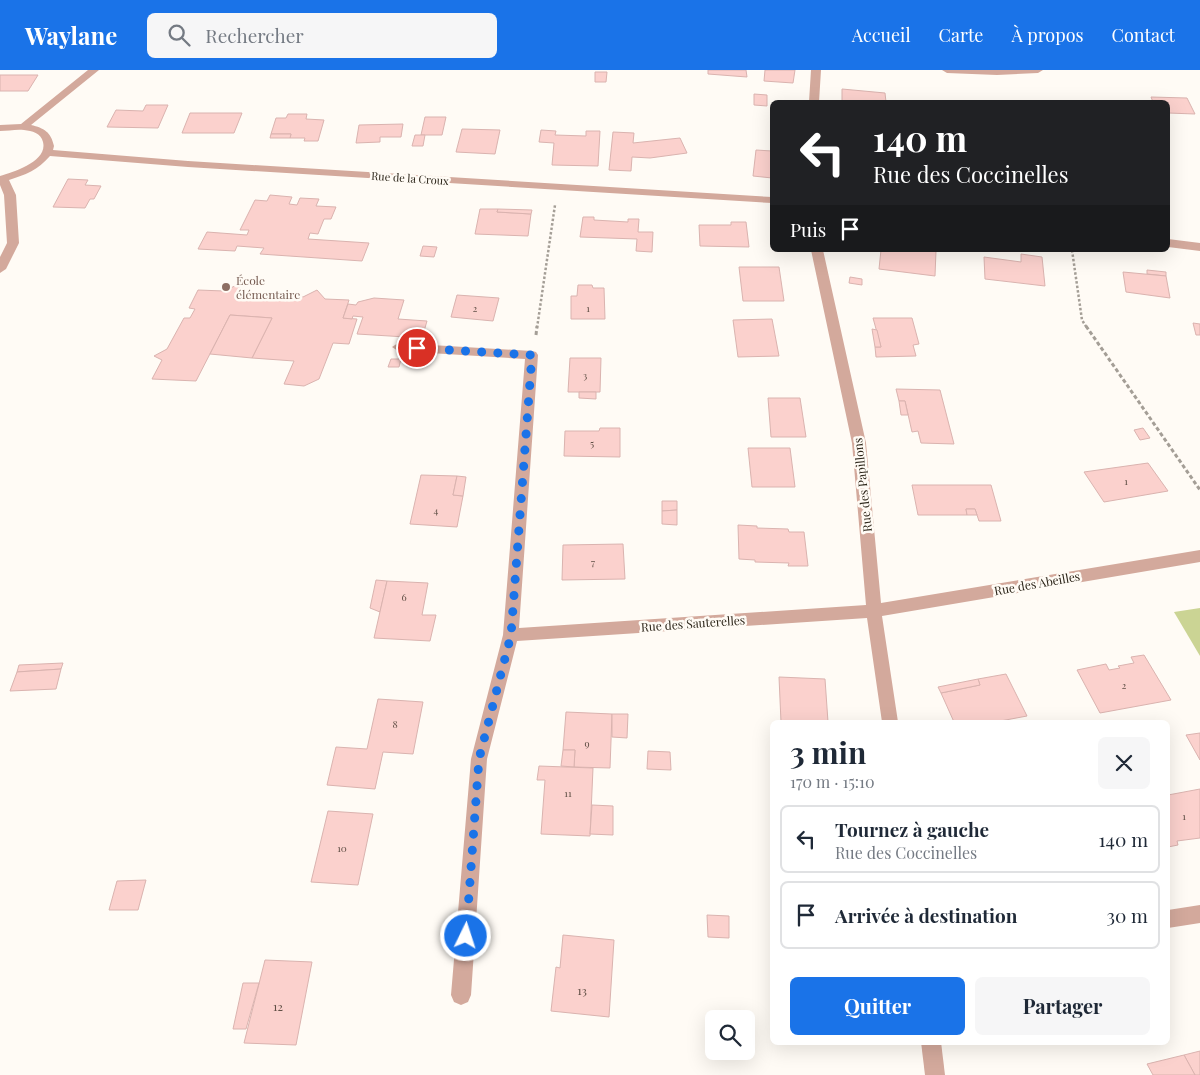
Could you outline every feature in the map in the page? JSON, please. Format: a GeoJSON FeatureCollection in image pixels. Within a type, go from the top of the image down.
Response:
{"type":"FeatureCollection","features":[{"type":"Feature","properties":{"kind":"street"},"geometry":{"type":"LineString","coordinates":[[24,126],[94,70]]}},
{"type":"Feature","properties":{"kind":"street"},"geometry":{"type":"LineString","coordinates":[[814,100],[816,70]]}},
{"type":"Feature","properties":{"kind":"street"},"geometry":{"type":"LineString","coordinates":[[947,70],[997,72],[1038,70]]}},
{"type":"Feature","properties":{"kind":"street"},"geometry":{"type":"LineString","coordinates":[[0,128],[24,126],[38,130],[47,136],[51,144],[48,153],[38,164],[22,173],[1,179],[10,195],[12,242],[0,269]]}},
{"type":"Feature","properties":{"kind":"street","name":"Rue de la Croux"},"geometry":{"type":"LineString","coordinates":[[48,153],[123,160],[770,200]]}},
{"type":"Feature","properties":{"kind":"street"},"geometry":{"type":"LineString","coordinates":[[1170,243],[1200,247]]}},
{"type":"Feature","properties":{"kind":"street","name":"Rue des Papillons"},"geometry":{"type":"LineString","coordinates":[[817,252],[859,443],[874,611],[890,720]]}},
{"type":"Feature","properties":{"kind":"street"},"geometry":{"type":"LineString","coordinates":[[398,347],[532,355],[511,635],[479,759],[462,995]]}},
{"type":"Feature","properties":{"kind":"street","name":"Rue des Abeilles"},"geometry":{"type":"LineString","coordinates":[[874,611],[1200,556]]}},
{"type":"Feature","properties":{"kind":"street","name":"Rue des Sauterelles"},"geometry":{"type":"LineString","coordinates":[[511,635],[874,611]]}},
{"type":"Feature","properties":{"kind":"street"},"geometry":{"type":"LineString","coordinates":[[1170,919],[1200,914]]}},
{"type":"Feature","properties":{"kind":"street"},"geometry":{"type":"LineString","coordinates":[[931,1045],[934,1075]]}},
{"type":"Feature","properties":{"kind":"path"},"geometry":{"type":"LineString","coordinates":[[532,355],[553,225],[557,187]]}},
{"type":"Feature","properties":{"kind":"path"},"geometry":{"type":"LineString","coordinates":[[1072,252],[1082,320],[1200,490]]}},
{"type":"Feature","properties":{"kind":"green space"},"geometry":{"type":"Polygon","coordinates":[[[1200,608],[1200,656],[1174,612],[1200,608]]]}},
{"type":"Feature","properties":{"kind":"building"},"geometry":{"type":"Polygon","coordinates":[[[708,70],[746,70],[747,77],[708,74],[708,70]]]}},
{"type":"Feature","properties":{"kind":"building"},"geometry":{"type":"Polygon","coordinates":[[[765,70],[795,70],[793,83],[764,81],[765,70]]]}},
{"type":"Feature","properties":{"kind":"building"},"geometry":{"type":"Polygon","coordinates":[[[595,72],[607,72],[606,82],[595,82],[595,72]]]}},
{"type":"Feature","properties":{"kind":"building"},"geometry":{"type":"Polygon","coordinates":[[[0,75],[38,75],[28,91],[0,91],[0,75]]]}},
{"type":"Feature","properties":{"kind":"building"},"geometry":{"type":"Polygon","coordinates":[[[842,89],[885,93],[886,100],[842,100],[842,89]]]}},
{"type":"Feature","properties":{"kind":"building"},"geometry":{"type":"Polygon","coordinates":[[[754,94],[767,95],[767,106],[754,105],[754,94]]]}},
{"type":"Feature","properties":{"kind":"building"},"geometry":{"type":"Polygon","coordinates":[[[1151,97],[1187,98],[1195,114],[1170,113],[1170,100],[1152,100],[1151,97]]]}},
{"type":"Feature","properties":{"kind":"building"},"geometry":{"type":"Polygon","coordinates":[[[146,105],[168,105],[158,128],[107,127],[116,110],[143,111],[146,105]]]}},
{"type":"Feature","properties":{"kind":"building"},"geometry":{"type":"Polygon","coordinates":[[[190,113],[242,113],[234,133],[182,133],[190,113]]]}},
{"type":"Feature","properties":{"kind":"building"},"geometry":{"type":"Polygon","coordinates":[[[288,114],[307,114],[306,119],[324,120],[318,141],[304,141],[305,138],[290,138],[291,134],[271,134],[276,118],[286,118],[288,114]]]}},
{"type":"Feature","properties":{"kind":"building"},"geometry":{"type":"Polygon","coordinates":[[[425,117],[446,117],[442,135],[421,135],[425,117]]]}},
{"type":"Feature","properties":{"kind":"building"},"geometry":{"type":"Polygon","coordinates":[[[403,124],[401,137],[380,137],[380,142],[356,143],[359,125],[403,124]]]}},
{"type":"Feature","properties":{"kind":"building"},"geometry":{"type":"Polygon","coordinates":[[[462,129],[500,130],[495,154],[456,152],[462,129]]]}},
{"type":"Feature","properties":{"kind":"building"},"geometry":{"type":"Polygon","coordinates":[[[541,130],[556,131],[555,135],[586,136],[586,131],[600,131],[598,166],[552,165],[554,143],[539,142],[541,130]]]}},
{"type":"Feature","properties":{"kind":"building"},"geometry":{"type":"Polygon","coordinates":[[[613,132],[634,133],[633,143],[680,138],[687,153],[650,158],[632,157],[631,171],[609,170],[613,132]]]}},
{"type":"Feature","properties":{"kind":"building"},"geometry":{"type":"Polygon","coordinates":[[[271,134],[291,134],[290,138],[270,138],[271,134]]]}},
{"type":"Feature","properties":{"kind":"building"},"geometry":{"type":"Polygon","coordinates":[[[415,135],[425,135],[423,146],[412,146],[415,135]]]}},
{"type":"Feature","properties":{"kind":"building"},"geometry":{"type":"Polygon","coordinates":[[[756,150],[770,151],[770,178],[753,176],[756,150]]]}},
{"type":"Feature","properties":{"kind":"building"},"geometry":{"type":"Polygon","coordinates":[[[68,179],[88,180],[85,185],[101,186],[94,199],[90,199],[85,208],[53,207],[68,179]]]}},
{"type":"Feature","properties":{"kind":"building"},"geometry":{"type":"Polygon","coordinates":[[[270,195],[292,197],[289,204],[297,205],[300,198],[319,199],[316,206],[336,207],[331,219],[324,219],[318,234],[310,233],[308,239],[369,243],[362,261],[260,254],[264,248],[237,246],[235,251],[198,249],[207,232],[247,235],[249,230],[240,230],[255,200],[267,201],[270,195]]]}},
{"type":"Feature","properties":{"kind":"building"},"geometry":{"type":"Polygon","coordinates":[[[480,209],[498,209],[497,212],[531,214],[528,236],[475,234],[480,209]]]}},
{"type":"Feature","properties":{"kind":"building"},"geometry":{"type":"Polygon","coordinates":[[[498,209],[532,210],[531,214],[497,212],[498,209]]]}},
{"type":"Feature","properties":{"kind":"building"},"geometry":{"type":"Polygon","coordinates":[[[583,217],[594,217],[594,220],[628,222],[628,219],[639,219],[638,232],[653,232],[652,252],[636,251],[637,239],[580,237],[583,217]]]}},
{"type":"Feature","properties":{"kind":"building"},"geometry":{"type":"Polygon","coordinates":[[[731,222],[746,222],[749,247],[700,246],[699,225],[731,225],[731,222]]]}},
{"type":"Feature","properties":{"kind":"building"},"geometry":{"type":"Polygon","coordinates":[[[423,246],[437,247],[434,257],[420,256],[423,246]]]}},
{"type":"Feature","properties":{"kind":"building"},"geometry":{"type":"Polygon","coordinates":[[[881,252],[936,252],[935,276],[879,269],[881,252]]]}},
{"type":"Feature","properties":{"kind":"building"},"geometry":{"type":"Polygon","coordinates":[[[1021,254],[1042,257],[1045,286],[985,279],[984,257],[1021,262],[1021,254]]]}},
{"type":"Feature","properties":{"kind":"building"},"geometry":{"type":"Polygon","coordinates":[[[739,267],[779,267],[784,301],[743,301],[739,267]]]}},
{"type":"Feature","properties":{"kind":"building"},"geometry":{"type":"Polygon","coordinates":[[[1147,270],[1166,272],[1166,276],[1147,274],[1147,270]]]}},
{"type":"Feature","properties":{"kind":"building"},"geometry":{"type":"Polygon","coordinates":[[[1123,272],[1166,276],[1170,298],[1126,292],[1123,272]]]}},
{"type":"Feature","properties":{"kind":"building"},"geometry":{"type":"Polygon","coordinates":[[[850,277],[862,279],[862,285],[849,283],[850,277]]]}},
{"type":"Feature","properties":{"kind":"building"},"geometry":{"type":"Polygon","coordinates":[[[237,285],[244,293],[303,297],[317,290],[325,299],[349,300],[343,318],[357,319],[349,344],[333,343],[319,379],[304,386],[284,384],[294,361],[252,358],[272,318],[230,315],[196,381],[152,379],[162,360],[154,356],[167,349],[184,318],[190,318],[195,309],[189,308],[198,290],[224,291],[237,285]]]}},
{"type":"Feature","properties":{"kind":"building"},"geometry":{"type":"Polygon","coordinates":[[[578,285],[592,285],[593,288],[604,288],[605,319],[571,319],[571,296],[577,296],[578,285]]]}},
{"type":"Feature","properties":{"kind":"building"},"geometry":{"type":"Polygon","coordinates":[[[457,295],[499,298],[493,321],[451,317],[457,295]]]}},
{"type":"Feature","properties":{"kind":"building"},"geometry":{"type":"Polygon","coordinates":[[[374,298],[404,300],[398,319],[427,321],[422,338],[357,334],[363,317],[343,318],[348,304],[356,305],[358,302],[374,298]]]}},
{"type":"Feature","properties":{"kind":"building"},"geometry":{"type":"Polygon","coordinates":[[[230,315],[272,318],[252,358],[210,354],[230,315]]]}},
{"type":"Feature","properties":{"kind":"building"},"geometry":{"type":"Polygon","coordinates":[[[873,318],[912,318],[919,344],[913,345],[916,356],[876,357],[875,347],[881,347],[873,318]]]}},
{"type":"Feature","properties":{"kind":"building"},"geometry":{"type":"Polygon","coordinates":[[[772,319],[779,356],[738,357],[733,320],[772,319]]]}},
{"type":"Feature","properties":{"kind":"building"},"geometry":{"type":"Polygon","coordinates":[[[1193,323],[1200,324],[1200,335],[1196,335],[1193,323]]]}},
{"type":"Feature","properties":{"kind":"building"},"geometry":{"type":"Polygon","coordinates":[[[872,329],[877,330],[881,347],[875,347],[872,329]]]}},
{"type":"Feature","properties":{"kind":"building"},"geometry":{"type":"Polygon","coordinates":[[[570,358],[601,358],[600,392],[568,392],[570,358]]]}},
{"type":"Feature","properties":{"kind":"building"},"geometry":{"type":"Polygon","coordinates":[[[391,359],[401,359],[399,367],[388,367],[391,359]]]}},
{"type":"Feature","properties":{"kind":"building"},"geometry":{"type":"Polygon","coordinates":[[[896,389],[940,390],[954,444],[921,443],[918,431],[912,432],[905,401],[899,401],[896,389]]]}},
{"type":"Feature","properties":{"kind":"building"},"geometry":{"type":"Polygon","coordinates":[[[579,392],[596,392],[596,399],[579,398],[579,392]]]}},
{"type":"Feature","properties":{"kind":"building"},"geometry":{"type":"Polygon","coordinates":[[[768,398],[800,398],[806,437],[771,437],[768,398]]]}},
{"type":"Feature","properties":{"kind":"building"},"geometry":{"type":"Polygon","coordinates":[[[899,401],[905,401],[908,415],[901,415],[899,401]]]}},
{"type":"Feature","properties":{"kind":"building"},"geometry":{"type":"Polygon","coordinates":[[[600,428],[620,428],[620,457],[564,456],[565,431],[599,431],[600,428]]]}},
{"type":"Feature","properties":{"kind":"building"},"geometry":{"type":"Polygon","coordinates":[[[1143,428],[1150,438],[1140,440],[1134,430],[1143,428]]]}},
{"type":"Feature","properties":{"kind":"building"},"geometry":{"type":"Polygon","coordinates":[[[748,448],[790,448],[795,487],[752,487],[748,448]]]}},
{"type":"Feature","properties":{"kind":"building"},"geometry":{"type":"Polygon","coordinates":[[[1148,463],[1168,491],[1104,502],[1084,472],[1148,463]]]}},
{"type":"Feature","properties":{"kind":"building"},"geometry":{"type":"Polygon","coordinates":[[[421,475],[457,476],[453,495],[463,496],[457,527],[410,524],[421,475]]]}},
{"type":"Feature","properties":{"kind":"building"},"geometry":{"type":"Polygon","coordinates":[[[457,476],[466,477],[463,496],[453,495],[457,476]]]}},
{"type":"Feature","properties":{"kind":"building"},"geometry":{"type":"Polygon","coordinates":[[[912,485],[991,485],[1001,521],[979,521],[975,509],[966,509],[967,515],[918,515],[912,485]]]}},
{"type":"Feature","properties":{"kind":"building"},"geometry":{"type":"Polygon","coordinates":[[[662,501],[677,501],[677,510],[662,511],[662,501]]]}},
{"type":"Feature","properties":{"kind":"building"},"geometry":{"type":"Polygon","coordinates":[[[966,509],[975,509],[977,515],[967,515],[966,509]]]}},
{"type":"Feature","properties":{"kind":"building"},"geometry":{"type":"Polygon","coordinates":[[[677,510],[677,525],[662,524],[662,511],[677,510]]]}},
{"type":"Feature","properties":{"kind":"building"},"geometry":{"type":"Polygon","coordinates":[[[738,525],[788,529],[789,532],[804,532],[808,566],[788,566],[789,563],[755,562],[755,560],[739,559],[738,525]]]}},
{"type":"Feature","properties":{"kind":"building"},"geometry":{"type":"Polygon","coordinates":[[[623,544],[625,579],[562,580],[563,545],[623,544]]]}},
{"type":"Feature","properties":{"kind":"building"},"geometry":{"type":"Polygon","coordinates":[[[376,580],[387,581],[380,612],[370,608],[376,580]]]}},
{"type":"Feature","properties":{"kind":"building"},"geometry":{"type":"Polygon","coordinates":[[[387,581],[428,583],[422,615],[436,615],[430,641],[374,638],[387,581]]]}},
{"type":"Feature","properties":{"kind":"building"},"geometry":{"type":"Polygon","coordinates":[[[1144,655],[1171,700],[1100,713],[1077,670],[1106,664],[1109,670],[1120,668],[1118,666],[1134,663],[1131,657],[1144,655]]]}},
{"type":"Feature","properties":{"kind":"building"},"geometry":{"type":"Polygon","coordinates":[[[63,663],[61,669],[17,672],[19,665],[63,663]]]}},
{"type":"Feature","properties":{"kind":"building"},"geometry":{"type":"Polygon","coordinates":[[[61,669],[56,689],[10,691],[17,672],[61,669]]]}},
{"type":"Feature","properties":{"kind":"building"},"geometry":{"type":"Polygon","coordinates":[[[1006,674],[1027,716],[1006,720],[953,720],[941,693],[980,685],[978,679],[1006,674]]]}},
{"type":"Feature","properties":{"kind":"building"},"geometry":{"type":"Polygon","coordinates":[[[779,677],[825,679],[828,720],[781,720],[779,677]]]}},
{"type":"Feature","properties":{"kind":"building"},"geometry":{"type":"Polygon","coordinates":[[[978,679],[980,685],[941,693],[938,687],[978,679]]]}},
{"type":"Feature","properties":{"kind":"building"},"geometry":{"type":"Polygon","coordinates":[[[378,699],[423,702],[413,754],[383,752],[375,789],[327,785],[336,747],[367,749],[378,699]]]}},
{"type":"Feature","properties":{"kind":"building"},"geometry":{"type":"Polygon","coordinates":[[[566,712],[612,714],[610,768],[574,767],[575,750],[563,750],[566,712]]]}},
{"type":"Feature","properties":{"kind":"building"},"geometry":{"type":"Polygon","coordinates":[[[612,714],[628,714],[627,738],[612,737],[612,714]]]}},
{"type":"Feature","properties":{"kind":"building"},"geometry":{"type":"Polygon","coordinates":[[[1200,733],[1200,760],[1186,735],[1200,733]]]}},
{"type":"Feature","properties":{"kind":"building"},"geometry":{"type":"Polygon","coordinates":[[[563,750],[575,750],[574,767],[561,766],[563,750]]]}},
{"type":"Feature","properties":{"kind":"building"},"geometry":{"type":"Polygon","coordinates":[[[648,751],[670,752],[671,770],[647,769],[648,751]]]}},
{"type":"Feature","properties":{"kind":"building"},"geometry":{"type":"Polygon","coordinates":[[[539,766],[593,768],[590,836],[541,834],[545,780],[537,780],[539,766]]]}},
{"type":"Feature","properties":{"kind":"building"},"geometry":{"type":"Polygon","coordinates":[[[1200,789],[1200,838],[1177,841],[1178,845],[1170,847],[1170,795],[1200,789]]]}},
{"type":"Feature","properties":{"kind":"building"},"geometry":{"type":"Polygon","coordinates":[[[592,805],[613,806],[613,835],[590,834],[592,805]]]}},
{"type":"Feature","properties":{"kind":"building"},"geometry":{"type":"Polygon","coordinates":[[[328,811],[373,814],[358,885],[311,882],[328,811]]]}},
{"type":"Feature","properties":{"kind":"building"},"geometry":{"type":"Polygon","coordinates":[[[146,880],[138,910],[109,910],[117,881],[146,880]]]}},
{"type":"Feature","properties":{"kind":"building"},"geometry":{"type":"Polygon","coordinates":[[[707,915],[729,916],[729,938],[708,937],[707,915]]]}},
{"type":"Feature","properties":{"kind":"building"},"geometry":{"type":"Polygon","coordinates":[[[563,935],[614,940],[609,1017],[551,1011],[556,967],[560,968],[563,935]]]}},
{"type":"Feature","properties":{"kind":"building"},"geometry":{"type":"Polygon","coordinates":[[[265,960],[312,962],[296,1045],[244,1043],[265,960]]]}},
{"type":"Feature","properties":{"kind":"building"},"geometry":{"type":"Polygon","coordinates":[[[243,983],[259,983],[246,1029],[233,1029],[243,983]]]}},
{"type":"Feature","properties":{"kind":"building"},"geometry":{"type":"Polygon","coordinates":[[[1200,1051],[1200,1075],[1195,1075],[1184,1055],[1200,1051]]]}},
{"type":"Feature","properties":{"kind":"building"},"geometry":{"type":"Polygon","coordinates":[[[1184,1055],[1195,1075],[1153,1075],[1147,1064],[1184,1055]]]}},
{"type":"Feature","properties":{"kind":"place","name":"École élémentaire"},"geometry":{"type":"Point","coordinates":[226,287]}},
{"type":"Feature","properties":{"kind":"route"},"geometry":{"type":"LineString","coordinates":[[417,348],[532,355],[511,635],[479,759],[466,936]]}}]}
